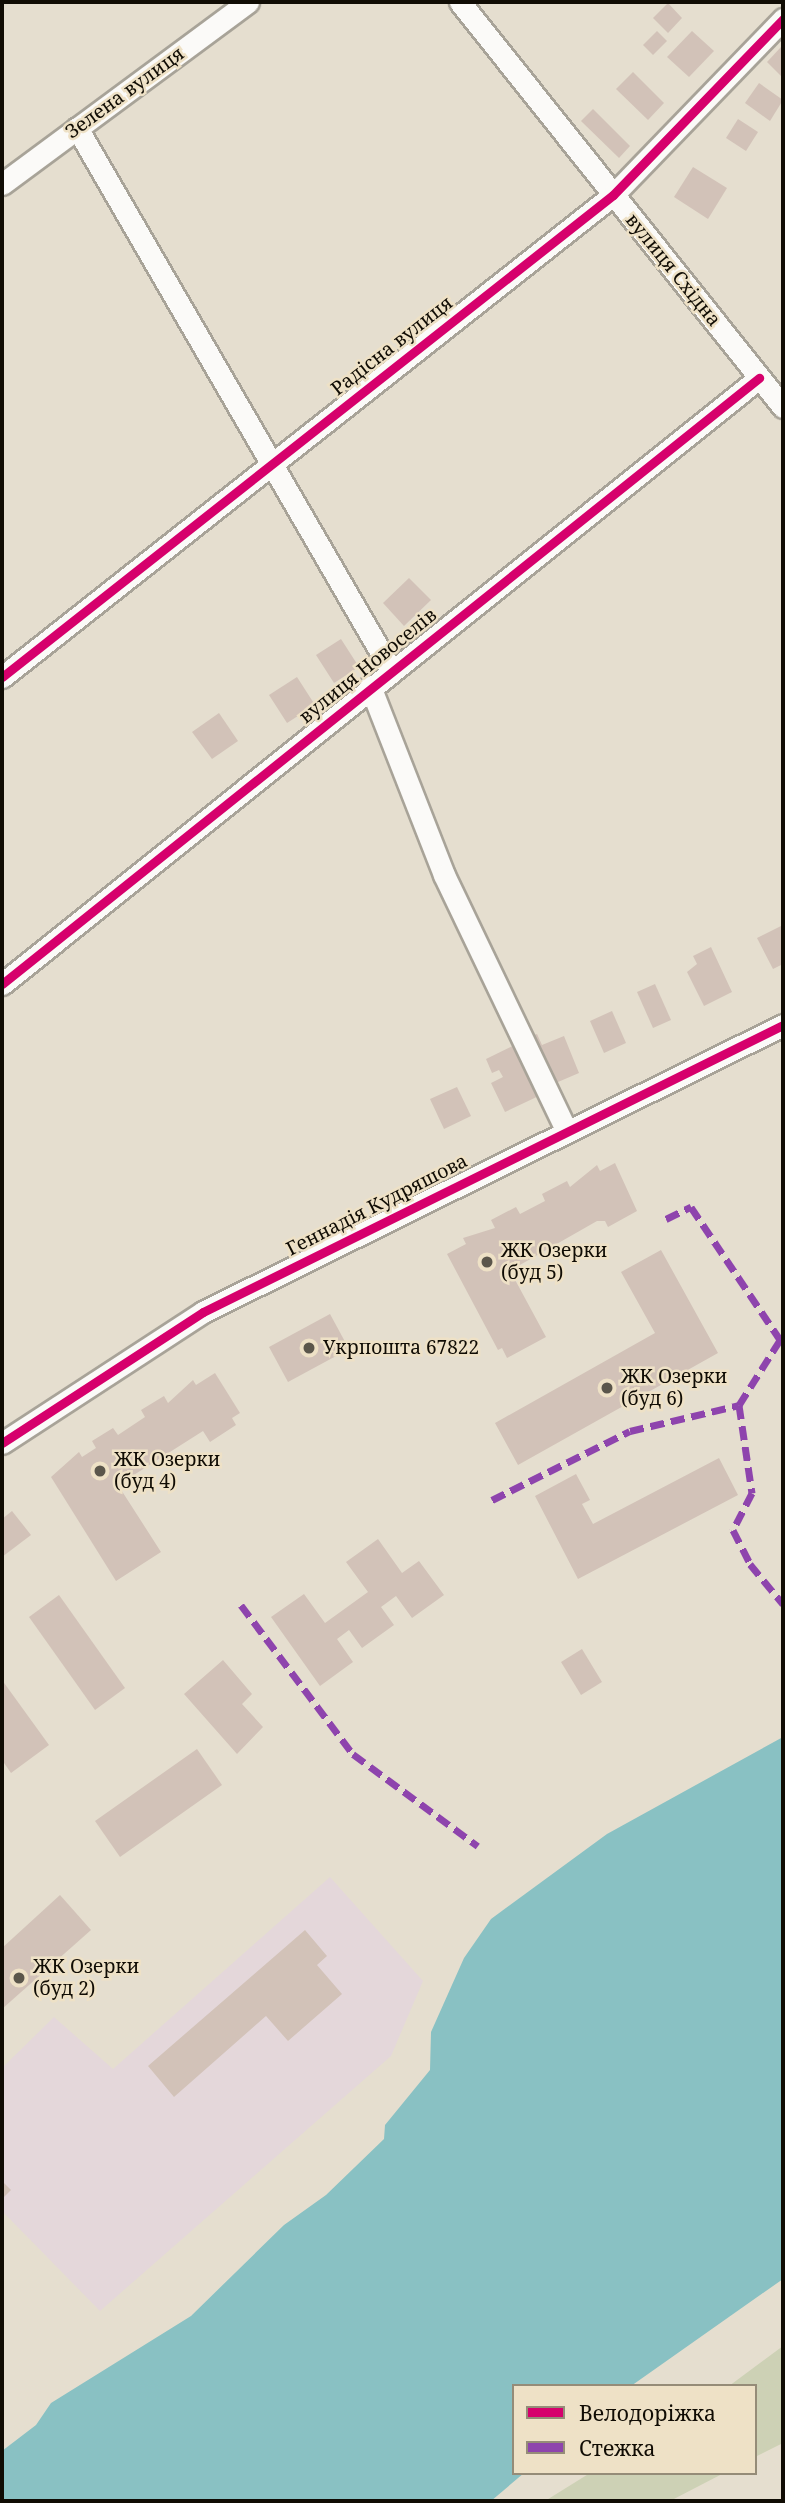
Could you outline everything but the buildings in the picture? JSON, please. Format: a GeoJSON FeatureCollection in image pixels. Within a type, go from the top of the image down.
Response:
{"type":"FeatureCollection","features":[{"type":"Feature","properties":{"kind":"street","name":"Зелена вулиця"},"geometry":{"type":"LineString","coordinates":[[2,184],[248,2]]}},
{"type":"Feature","properties":{"kind":"street","name":"вулиця Східна"},"geometry":{"type":"LineString","coordinates":[[465,4],[613,195],[783,407]]}},
{"type":"Feature","properties":{"kind":"street","name":"Радісна вулиця"},"geometry":{"type":"LineString","coordinates":[[2,677],[272,461],[613,195],[783,19]]}},
{"type":"Feature","properties":{"kind":"street"},"geometry":{"type":"LineString","coordinates":[[77,128],[391,670]]}},
{"type":"Feature","properties":{"kind":"street","name":"вулиця Новоселів"},"geometry":{"type":"LineString","coordinates":[[2,984],[370,686],[759,378]]}},
{"type":"Feature","properties":{"kind":"street"},"geometry":{"type":"LineString","coordinates":[[370,686],[444,875],[566,1130]]}},
{"type":"Feature","properties":{"kind":"street","name":"Геннадія Кудряшова"},"geometry":{"type":"LineString","coordinates":[[2,1443],[203,1312],[566,1130],[783,1025]]}},
{"type":"Feature","properties":{"kind":"shaded area"},"geometry":{"type":"Polygon","coordinates":[[[330,1877],[423,1981],[391,2056],[100,2311],[2,2211],[2,2068],[54,2017],[113,2069],[330,1877]]]}},
{"type":"Feature","properties":{"kind":"green space"},"geometry":{"type":"Polygon","coordinates":[[[783,2346],[783,2443],[757,2456],[757,2384],[732,2384],[783,2346]]]}},
{"type":"Feature","properties":{"kind":"green space"},"geometry":{"type":"Polygon","coordinates":[[[587,2475],[720,2475],[670,2501],[545,2501],[587,2475]]]}},
{"type":"Feature","properties":{"kind":"water"},"geometry":{"type":"Polygon","coordinates":[[[783,1737],[783,2279],[634,2384],[512,2384],[512,2475],[522,2475],[491,2501],[2,2501],[2,2451],[36,2425],[51,2403],[191,2316],[284,2225],[326,2195],[384,2139],[385,2125],[430,2070],[431,2032],[464,1958],[491,1919],[607,1834],[783,1737]]]}},
{"type":"Feature","properties":{"kind":"marked path"},"geometry":{"type":"LineString","coordinates":[[666,1219],[691,1207],[783,1344]]}},
{"type":"Feature","properties":{"kind":"marked path"},"geometry":{"type":"LineString","coordinates":[[780,1340],[739,1405],[752,1493],[733,1530],[750,1564],[783,1604]]}},
{"type":"Feature","properties":{"kind":"marked path"},"geometry":{"type":"LineString","coordinates":[[492,1500],[630,1431],[739,1405]]}},
{"type":"Feature","properties":{"kind":"marked path"},"geometry":{"type":"LineString","coordinates":[[241,1605],[353,1754],[478,1846]]}},
{"type":"Feature","properties":{"kind":"cycle path"},"geometry":{"type":"LineString","coordinates":[[2,677],[613,195],[783,19]]}},
{"type":"Feature","properties":{"kind":"cycle path"},"geometry":{"type":"LineString","coordinates":[[2,984],[759,378]]}},
{"type":"Feature","properties":{"kind":"cycle path"},"geometry":{"type":"LineString","coordinates":[[2,1443],[203,1312],[783,1025]]}},
{"type":"Feature","properties":{"kind":"place","name":"ЖК Озерки (буд 5)"},"geometry":{"type":"Point","coordinates":[487,1262]}},
{"type":"Feature","properties":{"kind":"place","name":"Укрпошта 67822"},"geometry":{"type":"Point","coordinates":[309,1348]}},
{"type":"Feature","properties":{"kind":"place","name":"ЖК Озерки (буд 6)"},"geometry":{"type":"Point","coordinates":[607,1388]}},
{"type":"Feature","properties":{"kind":"place","name":"ЖК Озерки (буд 4)"},"geometry":{"type":"Point","coordinates":[100,1471]}},
{"type":"Feature","properties":{"kind":"place","name":"ЖК Озерки (буд 2)"},"geometry":{"type":"Point","coordinates":[19,1978]}}]}
